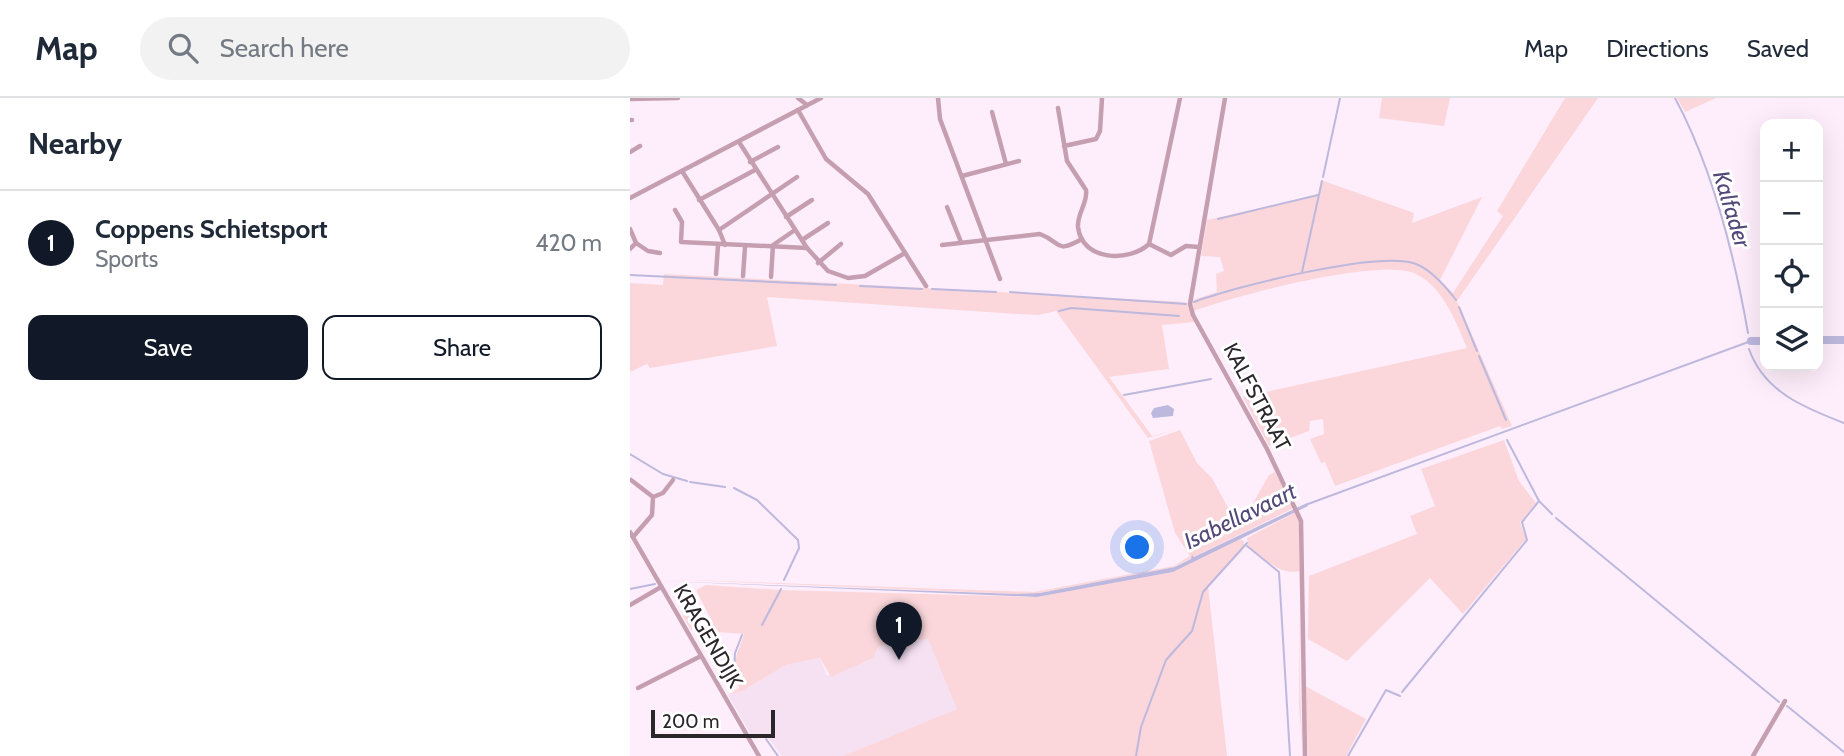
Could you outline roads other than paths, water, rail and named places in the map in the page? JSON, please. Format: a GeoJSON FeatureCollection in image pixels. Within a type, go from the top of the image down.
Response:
{"type":"FeatureCollection","features":[{"type":"Feature","properties":{"kind":"street"},"geometry":{"type":"LineString","coordinates":[[630,99],[678,98]]}},
{"type":"Feature","properties":{"kind":"street"},"geometry":{"type":"LineString","coordinates":[[797,98],[807,105]]}},
{"type":"Feature","properties":{"kind":"street"},"geometry":{"type":"LineString","coordinates":[[630,198],[821,98]]}},
{"type":"Feature","properties":{"kind":"street"},"geometry":{"type":"LineString","coordinates":[[938,98],[940,119],[1000,279]]}},
{"type":"Feature","properties":{"kind":"street"},"geometry":{"type":"LineString","coordinates":[[1064,146],[1096,139],[1100,131],[1102,98]]}},
{"type":"Feature","properties":{"kind":"street"},"geometry":{"type":"LineString","coordinates":[[1058,108],[1068,161],[1085,186],[1087,194],[1079,216],[1082,239],[1100,254],[1123,257],[1137,253],[1149,244],[1180,98]]}},
{"type":"Feature","properties":{"kind":"street","name":"KALFSTRAAT"},"geometry":{"type":"LineString","coordinates":[[1225,98],[1190,299],[1192,315],[1299,512],[1303,549],[1302,705],[1305,756]]}},
{"type":"Feature","properties":{"kind":"street"},"geometry":{"type":"LineString","coordinates":[[798,110],[826,159],[868,194],[926,286]]}},
{"type":"Feature","properties":{"kind":"street"},"geometry":{"type":"LineString","coordinates":[[992,112],[1006,164]]}},
{"type":"Feature","properties":{"kind":"street"},"geometry":{"type":"LineString","coordinates":[[739,142],[807,248],[818,263],[834,274],[856,278],[873,273],[905,253]]}},
{"type":"Feature","properties":{"kind":"street"},"geometry":{"type":"LineString","coordinates":[[630,152],[640,146]]}},
{"type":"Feature","properties":{"kind":"street"},"geometry":{"type":"LineString","coordinates":[[750,162],[778,147]]}},
{"type":"Feature","properties":{"kind":"street"},"geometry":{"type":"LineString","coordinates":[[962,176],[1019,161]]}},
{"type":"Feature","properties":{"kind":"street"},"geometry":{"type":"LineString","coordinates":[[682,170],[719,230],[722,245],[716,274]]}},
{"type":"Feature","properties":{"kind":"street"},"geometry":{"type":"LineString","coordinates":[[699,200],[755,170]]}},
{"type":"Feature","properties":{"kind":"street"},"geometry":{"type":"LineString","coordinates":[[719,230],[797,177]]}},
{"type":"Feature","properties":{"kind":"street"},"geometry":{"type":"LineString","coordinates":[[786,217],[812,200]]}},
{"type":"Feature","properties":{"kind":"street"},"geometry":{"type":"LineString","coordinates":[[947,208],[961,242]]}},
{"type":"Feature","properties":{"kind":"street"},"geometry":{"type":"LineString","coordinates":[[675,210],[682,222],[681,242],[807,248]]}},
{"type":"Feature","properties":{"kind":"street"},"geometry":{"type":"LineString","coordinates":[[802,240],[828,223]]}},
{"type":"Feature","properties":{"kind":"street"},"geometry":{"type":"LineString","coordinates":[[630,229],[636,243],[648,251],[660,253]]}},
{"type":"Feature","properties":{"kind":"street"},"geometry":{"type":"LineString","coordinates":[[771,277],[773,245],[795,230]]}},
{"type":"Feature","properties":{"kind":"street"},"geometry":{"type":"LineString","coordinates":[[942,245],[1040,234],[1058,247],[1066,247],[1082,239]]}},
{"type":"Feature","properties":{"kind":"street"},"geometry":{"type":"LineString","coordinates":[[630,249],[636,243]]}},
{"type":"Feature","properties":{"kind":"street"},"geometry":{"type":"LineString","coordinates":[[818,263],[841,244]]}},
{"type":"Feature","properties":{"kind":"street"},"geometry":{"type":"LineString","coordinates":[[1149,244],[1171,255],[1186,247],[1199,247]]}},
{"type":"Feature","properties":{"kind":"street"},"geometry":{"type":"LineString","coordinates":[[743,276],[745,247]]}},
{"type":"Feature","properties":{"kind":"street"},"geometry":{"type":"LineString","coordinates":[[631,480],[653,497]]}},
{"type":"Feature","properties":{"kind":"street"},"geometry":{"type":"LineString","coordinates":[[653,497],[663,493],[673,480]]}},
{"type":"Feature","properties":{"kind":"street"},"geometry":{"type":"LineString","coordinates":[[631,535],[652,515],[653,497]]}},
{"type":"Feature","properties":{"kind":"street","name":"KRAGENDIJK"},"geometry":{"type":"LineString","coordinates":[[631,535],[759,756]]}},
{"type":"Feature","properties":{"kind":"street"},"geometry":{"type":"LineString","coordinates":[[630,605],[661,587]]}},
{"type":"Feature","properties":{"kind":"street"},"geometry":{"type":"LineString","coordinates":[[638,688],[701,656]]}},
{"type":"Feature","properties":{"kind":"street"},"geometry":{"type":"LineString","coordinates":[[1753,756],[1785,701]]}},
{"type":"Feature","properties":{"kind":"waterway"},"geometry":{"type":"LineString","coordinates":[[1323,177],[1340,98]]}},
{"type":"Feature","properties":{"kind":"waterway","name":"Kalfader"},"geometry":{"type":"LineString","coordinates":[[1675,98],[1700,153],[1721,212],[1748,333]]}},
{"type":"Feature","properties":{"kind":"waterway"},"geometry":{"type":"LineString","coordinates":[[1302,272],[1322,181]]}},
{"type":"Feature","properties":{"kind":"waterway"},"geometry":{"type":"LineString","coordinates":[[1218,219],[1318,195]]}},
{"type":"Feature","properties":{"kind":"waterway"},"geometry":{"type":"LineString","coordinates":[[1194,302],[1306,272],[1398,261],[1416,264],[1428,270],[1456,300]]}},
{"type":"Feature","properties":{"kind":"waterway"},"geometry":{"type":"LineString","coordinates":[[630,275],[836,285]]}},
{"type":"Feature","properties":{"kind":"waterway"},"geometry":{"type":"LineString","coordinates":[[860,286],[922,289]]}},
{"type":"Feature","properties":{"kind":"waterway"},"geometry":{"type":"LineString","coordinates":[[932,289],[996,292]]}},
{"type":"Feature","properties":{"kind":"waterway"},"geometry":{"type":"LineString","coordinates":[[1010,292],[1186,304]]}},
{"type":"Feature","properties":{"kind":"waterway"},"geometry":{"type":"LineString","coordinates":[[1459,307],[1477,351]]}},
{"type":"Feature","properties":{"kind":"waterway"},"geometry":{"type":"LineString","coordinates":[[1059,311],[1071,308],[1179,316]]}},
{"type":"Feature","properties":{"kind":"waterway","name":"Isabellavaart"},"geometry":{"type":"LineString","coordinates":[[1823,340],[1844,340]]}},
{"type":"Feature","properties":{"kind":"waterway","name":"Isabellavaart"},"geometry":{"type":"LineString","coordinates":[[1308,504],[1751,341]]}},
{"type":"Feature","properties":{"kind":"waterway","name":"Isabellavaart"},"geometry":{"type":"LineString","coordinates":[[1751,341],[1760,341]]}},
{"type":"Feature","properties":{"kind":"waterway"},"geometry":{"type":"LineString","coordinates":[[1749,349],[1756,364],[1775,387],[1801,404],[1844,423]]}},
{"type":"Feature","properties":{"kind":"waterway"},"geometry":{"type":"LineString","coordinates":[[1479,356],[1506,420]]}},
{"type":"Feature","properties":{"kind":"waterway"},"geometry":{"type":"LineString","coordinates":[[1124,395],[1211,379]]}},
{"type":"Feature","properties":{"kind":"waterway"},"geometry":{"type":"LineString","coordinates":[[1507,440],[1539,501],[1552,514]]}},
{"type":"Feature","properties":{"kind":"waterway"},"geometry":{"type":"LineString","coordinates":[[630,454],[663,474],[687,481]]}},
{"type":"Feature","properties":{"kind":"waterway"},"geometry":{"type":"LineString","coordinates":[[690,482],[725,487]]}},
{"type":"Feature","properties":{"kind":"waterway"},"geometry":{"type":"LineString","coordinates":[[734,488],[757,500],[798,540],[799,548],[784,580]]}},
{"type":"Feature","properties":{"kind":"waterway"},"geometry":{"type":"LineString","coordinates":[[1402,692],[1527,540],[1522,522],[1539,501]]}},
{"type":"Feature","properties":{"kind":"waterway"},"geometry":{"type":"LineString","coordinates":[[1556,518],[1779,702]]}},
{"type":"Feature","properties":{"kind":"waterway"},"geometry":{"type":"LineString","coordinates":[[1136,756],[1141,727],[1166,660],[1192,631],[1203,592],[1247,543]]}},
{"type":"Feature","properties":{"kind":"waterway"},"geometry":{"type":"LineString","coordinates":[[1247,546],[1279,572],[1290,756]]}},
{"type":"Feature","properties":{"kind":"waterway","name":"Isabellavaart"},"geometry":{"type":"LineString","coordinates":[[630,589],[655,584]]}},
{"type":"Feature","properties":{"kind":"waterway"},"geometry":{"type":"LineString","coordinates":[[762,625],[781,589]]}},
{"type":"Feature","properties":{"kind":"waterway"},"geometry":{"type":"LineString","coordinates":[[734,673],[735,653],[742,635]]}},
{"type":"Feature","properties":{"kind":"waterway"},"geometry":{"type":"LineString","coordinates":[[1348,756],[1386,690],[1400,696]]}},
{"type":"Feature","properties":{"kind":"waterway"},"geometry":{"type":"LineString","coordinates":[[1787,706],[1844,752]]}},
{"type":"Feature","properties":{"kind":"waterway"},"geometry":{"type":"LineString","coordinates":[[766,739],[778,756]]}},
{"type":"Feature","properties":{"kind":"place","name":"Coppens Schietsport"},"geometry":{"type":"Point","coordinates":[899,660]}}]}
